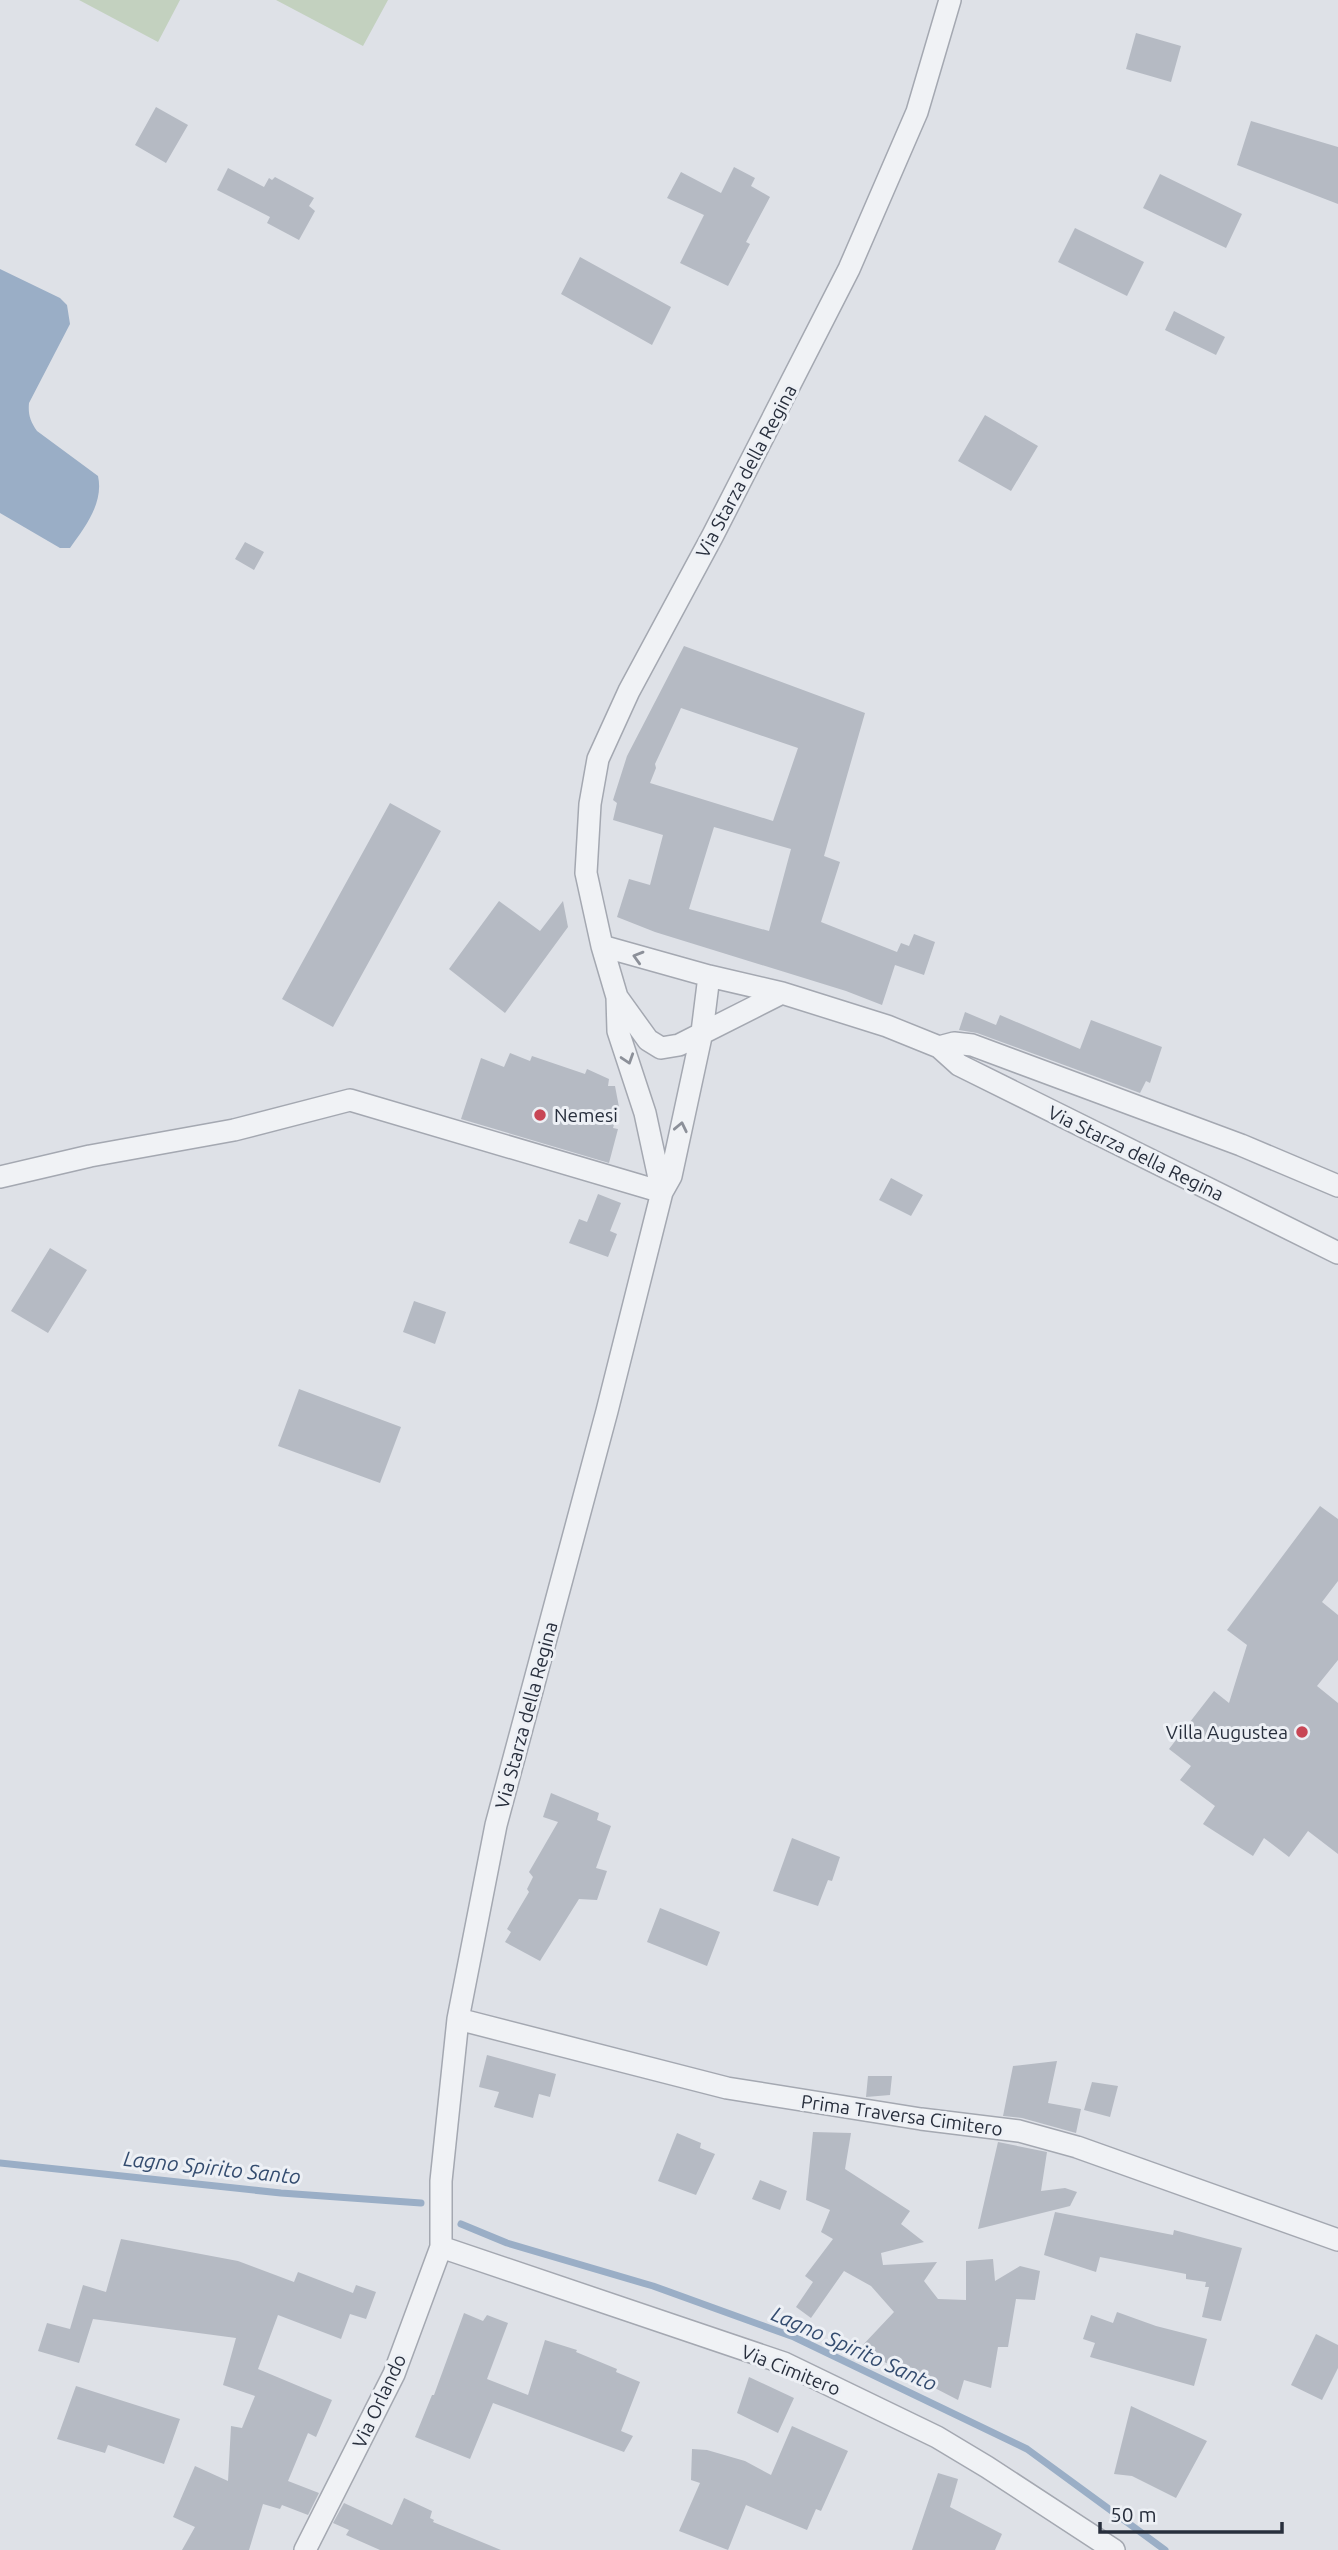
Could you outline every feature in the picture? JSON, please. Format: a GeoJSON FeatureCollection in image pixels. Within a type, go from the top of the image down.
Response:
{"type":"FeatureCollection","features":[{"type":"Feature","properties":{"kind":"street","name":"Via Starza della Regina"},"geometry":{"type":"LineString","coordinates":[[663,1192],[645,1113],[618,1031],[617,997],[602,946],[586,873],[590,804],[597,759],[629,691],[733,498],[849,269],[916,112],[950,0]]}},
{"type":"Feature","properties":{"kind":"street","name":"Via Starza della Regina"},"geometry":{"type":"LineString","coordinates":[[602,946],[782,993],[887,1026],[939,1047],[958,1065],[1338,1253]]}},
{"type":"Feature","properties":{"kind":"street","name":"Via Starza della Regina"},"geometry":{"type":"LineString","coordinates":[[441,2247],[441,2181],[458,2019],[496,1825],[663,1192],[671,1176],[702,1032],[709,976]]}},
{"type":"Feature","properties":{"kind":"street","name":"Via Starza della Regina"},"geometry":{"type":"LineString","coordinates":[[617,997],[648,1040],[661,1048],[679,1045],[782,993]]}},
{"type":"Feature","properties":{"kind":"street","name":"Via Starza della Regina"},"geometry":{"type":"LineString","coordinates":[[939,1047],[954,1043],[972,1045],[1241,1145],[1338,1186]]}},
{"type":"Feature","properties":{"kind":"street"},"geometry":{"type":"LineString","coordinates":[[0,1178],[90,1156],[234,1130],[350,1100],[663,1192]]}},
{"type":"Feature","properties":{"kind":"street","name":"Prima Traversa Cimitero"},"geometry":{"type":"LineString","coordinates":[[458,2019],[727,2088],[1019,2132],[1077,2147],[1338,2240]]}},
{"type":"Feature","properties":{"kind":"street","name":"Via Orlando"},"geometry":{"type":"LineString","coordinates":[[305,2550],[394,2374],[441,2247]]}},
{"type":"Feature","properties":{"kind":"street","name":"Via Cimitero"},"geometry":{"type":"LineString","coordinates":[[441,2247],[784,2363],[937,2437],[1114,2550]]}},
{"type":"Feature","properties":{"kind":"green space"},"geometry":{"type":"Polygon","coordinates":[[[79,0],[180,0],[158,42],[79,0]]]}},
{"type":"Feature","properties":{"kind":"green space"},"geometry":{"type":"Polygon","coordinates":[[[276,0],[388,0],[363,46],[276,0]]]}},
{"type":"Feature","properties":{"kind":"water"},"geometry":{"type":"Polygon","coordinates":[[[0,269],[60,298],[67,305],[70,324],[29,407],[30,417],[37,431],[98,476],[96,505],[70,548],[60,548],[0,513],[0,269]]]}},
{"type":"Feature","properties":{"kind":"building"},"geometry":{"type":"Polygon","coordinates":[[[1136,33],[1181,46],[1171,82],[1126,69],[1136,33]]]}},
{"type":"Feature","properties":{"kind":"building"},"geometry":{"type":"Polygon","coordinates":[[[156,107],[188,125],[166,163],[135,145],[156,107]]]}},
{"type":"Feature","properties":{"kind":"building"},"geometry":{"type":"Polygon","coordinates":[[[1251,121],[1338,147],[1338,204],[1237,165],[1251,121]]]}},
{"type":"Feature","properties":{"kind":"building"},"geometry":{"type":"Polygon","coordinates":[[[734,167],[755,178],[751,186],[770,197],[746,242],[750,244],[728,286],[680,263],[704,215],[667,198],[681,172],[721,193],[734,167]]]}},
{"type":"Feature","properties":{"kind":"building"},"geometry":{"type":"Polygon","coordinates":[[[228,168],[264,187],[269,178],[272,180],[275,177],[314,198],[309,206],[315,211],[299,240],[267,223],[270,217],[217,190],[228,168]]]}},
{"type":"Feature","properties":{"kind":"building"},"geometry":{"type":"Polygon","coordinates":[[[1160,174],[1242,214],[1226,248],[1143,208],[1160,174]]]}},
{"type":"Feature","properties":{"kind":"building"},"geometry":{"type":"Polygon","coordinates":[[[1075,228],[1144,262],[1127,296],[1058,262],[1075,228]]]}},
{"type":"Feature","properties":{"kind":"building"},"geometry":{"type":"Polygon","coordinates":[[[580,257],[671,307],[652,345],[561,294],[580,257]]]}},
{"type":"Feature","properties":{"kind":"building"},"geometry":{"type":"Polygon","coordinates":[[[1174,311],[1225,337],[1216,355],[1165,330],[1174,311]]]}},
{"type":"Feature","properties":{"kind":"building"},"geometry":{"type":"Polygon","coordinates":[[[985,415],[1038,446],[1011,491],[958,461],[985,415]]]}},
{"type":"Feature","properties":{"kind":"building"},"geometry":{"type":"Polygon","coordinates":[[[245,542],[264,552],[254,570],[235,559],[245,542]]]}},
{"type":"Feature","properties":{"kind":"building"},"geometry":{"type":"Polygon","coordinates":[[[684,646],[865,713],[824,856],[840,862],[821,922],[897,952],[901,943],[909,946],[914,934],[935,942],[924,975],[895,965],[882,1005],[846,991],[655,932],[617,917],[629,879],[650,885],[663,835],[613,820],[617,803],[613,800],[627,756],[684,646]],[[681,708],[655,764],[650,783],[773,821],[798,748],[681,708]],[[714,827],[689,909],[769,931],[791,849],[714,827]]]}},
{"type":"Feature","properties":{"kind":"building"},"geometry":{"type":"Polygon","coordinates":[[[390,803],[441,831],[333,1027],[282,999],[390,803]]]}},
{"type":"Feature","properties":{"kind":"building"},"geometry":{"type":"Polygon","coordinates":[[[499,901],[540,931],[563,901],[568,927],[505,1013],[449,969],[499,901]]]}},
{"type":"Feature","properties":{"kind":"building"},"geometry":{"type":"Polygon","coordinates":[[[965,1012],[996,1025],[1000,1015],[1080,1049],[1091,1020],[1162,1047],[1150,1083],[1146,1081],[1140,1093],[977,1033],[959,1030],[965,1012]]]}},
{"type":"Feature","properties":{"kind":"building","name":"Nemesi"},"geometry":{"type":"Polygon","coordinates":[[[510,1053],[530,1061],[532,1056],[585,1074],[587,1069],[609,1079],[608,1086],[615,1086],[619,1107],[613,1128],[618,1129],[609,1163],[461,1119],[481,1058],[504,1067],[510,1053]]]}},
{"type":"Feature","properties":{"kind":"building"},"geometry":{"type":"Polygon","coordinates":[[[891,1178],[923,1195],[911,1216],[879,1200],[891,1178]]]}},
{"type":"Feature","properties":{"kind":"building"},"geometry":{"type":"Polygon","coordinates":[[[598,1194],[621,1203],[610,1231],[617,1234],[608,1257],[569,1243],[579,1219],[587,1222],[598,1194]]]}},
{"type":"Feature","properties":{"kind":"building"},"geometry":{"type":"Polygon","coordinates":[[[50,1248],[87,1270],[48,1333],[11,1311],[50,1248]]]}},
{"type":"Feature","properties":{"kind":"building"},"geometry":{"type":"Polygon","coordinates":[[[414,1301],[446,1312],[435,1344],[403,1332],[414,1301]]]}},
{"type":"Feature","properties":{"kind":"building"},"geometry":{"type":"Polygon","coordinates":[[[299,1389],[401,1427],[380,1483],[278,1446],[299,1389]]]}},
{"type":"Feature","properties":{"kind":"building"},"geometry":{"type":"Polygon","coordinates":[[[1320,1506],[1338,1519],[1338,1581],[1322,1602],[1338,1615],[1338,1660],[1317,1686],[1338,1703],[1338,1854],[1308,1831],[1289,1857],[1264,1838],[1253,1856],[1203,1824],[1215,1806],[1180,1780],[1191,1766],[1169,1749],[1214,1691],[1229,1703],[1247,1645],[1227,1630],[1320,1506]]]}},
{"type":"Feature","properties":{"kind":"building"},"geometry":{"type":"Polygon","coordinates":[[[551,1793],[599,1813],[597,1820],[611,1826],[596,1868],[607,1871],[597,1900],[579,1899],[540,1961],[505,1942],[511,1932],[507,1929],[529,1892],[527,1889],[533,1877],[529,1872],[558,1822],[543,1817],[551,1793]]]}},
{"type":"Feature","properties":{"kind":"building"},"geometry":{"type":"Polygon","coordinates":[[[792,1838],[840,1857],[832,1881],[828,1880],[818,1906],[773,1891],[792,1838]]]}},
{"type":"Feature","properties":{"kind":"building"},"geometry":{"type":"Polygon","coordinates":[[[660,1908],[720,1932],[707,1966],[647,1942],[660,1908]]]}},
{"type":"Feature","properties":{"kind":"building"},"geometry":{"type":"Polygon","coordinates":[[[487,2055],[556,2074],[550,2097],[539,2094],[533,2118],[494,2107],[499,2092],[479,2087],[487,2055]]]}},
{"type":"Feature","properties":{"kind":"building"},"geometry":{"type":"Polygon","coordinates":[[[1057,2061],[1048,2103],[1081,2109],[1076,2133],[1022,2118],[1003,2116],[1013,2066],[1057,2061]]]}},
{"type":"Feature","properties":{"kind":"building"},"geometry":{"type":"Polygon","coordinates":[[[868,2076],[892,2076],[890,2095],[866,2097],[868,2076]]]}},
{"type":"Feature","properties":{"kind":"building"},"geometry":{"type":"Polygon","coordinates":[[[1092,2082],[1118,2086],[1110,2117],[1084,2110],[1092,2082]]]}},
{"type":"Feature","properties":{"kind":"building"},"geometry":{"type":"Polygon","coordinates":[[[813,2132],[851,2133],[845,2169],[910,2211],[901,2224],[924,2242],[881,2253],[883,2265],[937,2262],[924,2281],[938,2299],[966,2300],[966,2261],[993,2259],[995,2281],[1020,2266],[1040,2271],[1035,2300],[1016,2299],[1008,2347],[998,2347],[991,2388],[964,2380],[958,2400],[865,2352],[866,2349],[861,2347],[894,2312],[871,2286],[844,2271],[811,2318],[796,2307],[813,2282],[805,2276],[833,2239],[821,2232],[830,2210],[806,2200],[813,2132]]]}},
{"type":"Feature","properties":{"kind":"building"},"geometry":{"type":"Polygon","coordinates":[[[677,2133],[701,2143],[700,2148],[715,2154],[696,2195],[658,2181],[677,2133]]]}},
{"type":"Feature","properties":{"kind":"building"},"geometry":{"type":"Polygon","coordinates":[[[998,2142],[1047,2152],[1041,2191],[1065,2188],[1077,2192],[1070,2206],[978,2229],[998,2142]]]}},
{"type":"Feature","properties":{"kind":"building"},"geometry":{"type":"Polygon","coordinates":[[[760,2180],[787,2191],[780,2210],[752,2199],[760,2180]]]}},
{"type":"Feature","properties":{"kind":"building"},"geometry":{"type":"Polygon","coordinates":[[[1055,2212],[1173,2235],[1174,2230],[1242,2248],[1221,2321],[1202,2317],[1209,2287],[1205,2287],[1206,2282],[1186,2279],[1186,2274],[1100,2257],[1096,2272],[1044,2255],[1055,2212]]]}},
{"type":"Feature","properties":{"kind":"building"},"geometry":{"type":"Polygon","coordinates":[[[121,2239],[238,2261],[294,2282],[298,2272],[353,2293],[356,2285],[376,2292],[366,2319],[350,2314],[341,2339],[278,2315],[258,2369],[332,2400],[316,2437],[308,2433],[288,2481],[319,2493],[308,2515],[282,2505],[280,2509],[263,2504],[249,2550],[182,2550],[195,2527],[173,2517],[195,2466],[228,2481],[231,2426],[242,2428],[255,2396],[223,2385],[236,2338],[93,2319],[79,2363],[38,2351],[47,2323],[70,2329],[83,2285],[106,2292],[121,2239]]]}},
{"type":"Feature","properties":{"kind":"building"},"geometry":{"type":"Polygon","coordinates":[[[1117,2312],[1156,2326],[1207,2339],[1194,2386],[1090,2357],[1095,2343],[1083,2339],[1091,2315],[1113,2323],[1117,2312]]]}},
{"type":"Feature","properties":{"kind":"building"},"geometry":{"type":"Polygon","coordinates":[[[464,2313],[483,2321],[487,2315],[508,2323],[487,2379],[528,2395],[545,2340],[577,2350],[576,2352],[640,2382],[621,2431],[633,2436],[624,2452],[493,2403],[470,2459],[415,2437],[434,2395],[464,2313]]]}},
{"type":"Feature","properties":{"kind":"building"},"geometry":{"type":"Polygon","coordinates":[[[1316,2334],[1338,2345],[1338,2368],[1322,2400],[1291,2385],[1316,2334]]]}},
{"type":"Feature","properties":{"kind":"building"},"geometry":{"type":"Polygon","coordinates":[[[749,2377],[794,2398],[778,2433],[737,2413],[749,2377]]]}},
{"type":"Feature","properties":{"kind":"building"},"geometry":{"type":"Polygon","coordinates":[[[76,2386],[180,2419],[164,2464],[108,2445],[105,2453],[57,2439],[76,2386]]]}},
{"type":"Feature","properties":{"kind":"building"},"geometry":{"type":"Polygon","coordinates":[[[1131,2406],[1207,2441],[1176,2498],[1132,2476],[1114,2474],[1131,2406]]]}},
{"type":"Feature","properties":{"kind":"building"},"geometry":{"type":"Polygon","coordinates":[[[792,2426],[848,2451],[821,2511],[816,2509],[807,2530],[746,2505],[728,2550],[679,2531],[700,2483],[691,2480],[692,2449],[707,2450],[745,2461],[771,2475],[792,2426]]]}},
{"type":"Feature","properties":{"kind":"building"},"geometry":{"type":"Polygon","coordinates":[[[938,2473],[958,2479],[950,2507],[1002,2534],[995,2550],[912,2550],[938,2473]]]}},
{"type":"Feature","properties":{"kind":"building"},"geometry":{"type":"Polygon","coordinates":[[[404,2498],[432,2511],[430,2518],[433,2522],[501,2550],[380,2550],[346,2535],[349,2530],[333,2523],[344,2503],[392,2525],[404,2498]]]}},
{"type":"Feature","properties":{"kind":"waterway","name":"Lagno Spirito Santo"},"geometry":{"type":"LineString","coordinates":[[0,2163],[281,2193],[421,2203]]}},
{"type":"Feature","properties":{"kind":"waterway","name":"Lagno Spirito Santo"},"geometry":{"type":"LineString","coordinates":[[461,2224],[507,2243],[653,2286],[794,2337],[1027,2449],[1165,2550]]}},
{"type":"Feature","properties":{"kind":"place","name":"Nemesi"},"geometry":{"type":"Point","coordinates":[540,1115]}},
{"type":"Feature","properties":{"kind":"place","name":"Villa Augustea"},"geometry":{"type":"Point","coordinates":[1302,1732]}}]}
